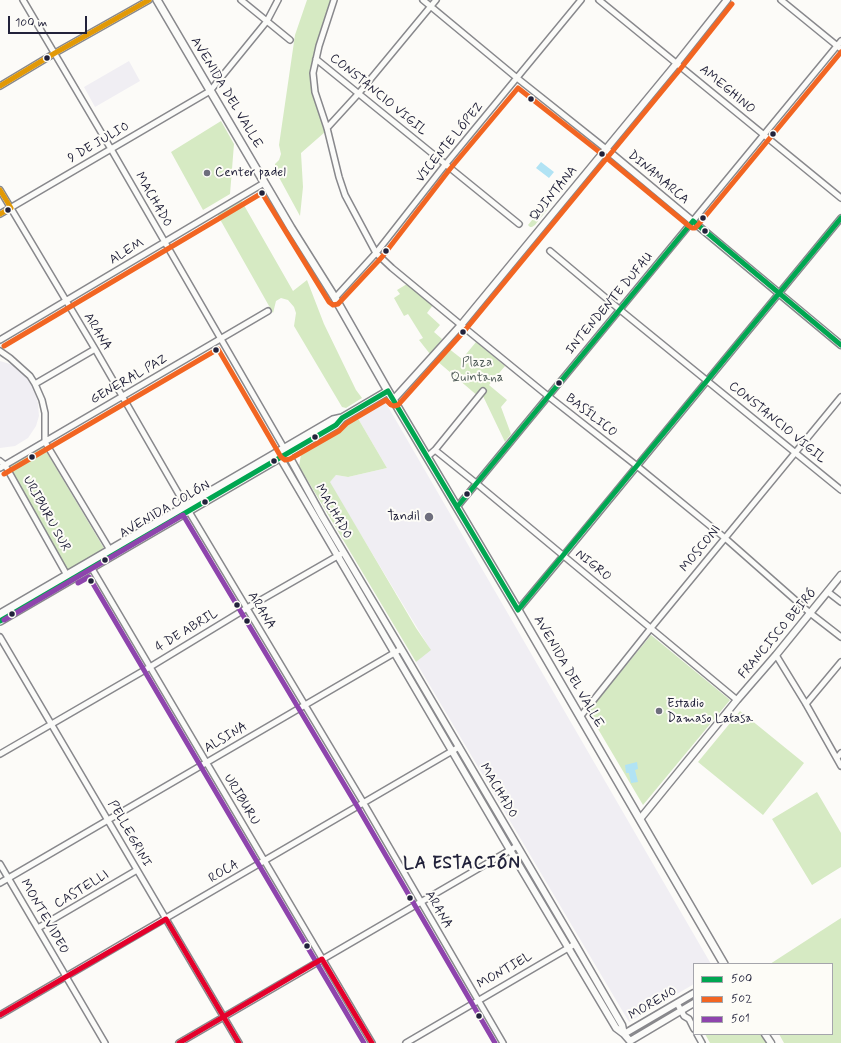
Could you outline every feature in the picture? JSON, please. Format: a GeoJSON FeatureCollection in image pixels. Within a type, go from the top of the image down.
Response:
{"type":"FeatureCollection","features":[{"type":"Feature","properties":{"kind":"main road","name":"AVENIDA DEL VALLE"},"geometry":{"type":"LineString","coordinates":[[157,0],[264,183],[335,298],[723,963]]}},
{"type":"Feature","properties":{"kind":"main road","name":"AVENIDA COLÓN"},"geometry":{"type":"LineString","coordinates":[[0,621],[110,550],[336,424],[342,418],[388,391]]}},
{"type":"Feature","properties":{"kind":"main road","name":"AVENIDA COLÓN"},"geometry":{"type":"LineString","coordinates":[[0,614],[69,577],[91,567],[187,508]]}},
{"type":"Feature","properties":{"kind":"street","name":"MACHADO"},"geometry":{"type":"LineString","coordinates":[[23,0],[111,148],[286,451],[395,653],[452,751],[616,1028],[624,1034],[630,1042]]}},
{"type":"Feature","properties":{"kind":"street"},"geometry":{"type":"LineString","coordinates":[[0,86],[54,53],[149,0]]}},
{"type":"Feature","properties":{"kind":"street"},"geometry":{"type":"LineString","coordinates":[[241,0],[290,40]]}},
{"type":"Feature","properties":{"kind":"street"},"geometry":{"type":"LineString","coordinates":[[210,91],[267,21],[278,0]]}},
{"type":"Feature","properties":{"kind":"street","name":"BASÍLICO"},"geometry":{"type":"LineString","coordinates":[[334,0],[319,46],[313,73],[315,92],[327,128],[345,195],[376,253],[461,325],[725,538],[810,613],[841,637]]}},
{"type":"Feature","properties":{"kind":"street","name":"DINAMARCA"},"geometry":{"type":"LineString","coordinates":[[423,0],[606,149],[841,345]]}},
{"type":"Feature","properties":{"kind":"street"},"geometry":{"type":"LineString","coordinates":[[327,128],[436,0]]}},
{"type":"Feature","properties":{"kind":"street","name":"VICENTE LÓPEZ"},"geometry":{"type":"LineString","coordinates":[[335,298],[376,253],[445,165],[581,0]]}},
{"type":"Feature","properties":{"kind":"street","name":"AMEGHINO"},"geometry":{"type":"LineString","coordinates":[[599,0],[841,198]]}},
{"type":"Feature","properties":{"kind":"street","name":"QUINTANA"},"geometry":{"type":"LineString","coordinates":[[394,399],[461,325],[677,63],[727,0]]}},
{"type":"Feature","properties":{"kind":"street"},"geometry":{"type":"LineString","coordinates":[[781,0],[839,48]]}},
{"type":"Feature","properties":{"kind":"street","name":"INTENDENTE DUFAU"},"geometry":{"type":"LineString","coordinates":[[457,507],[763,134],[839,48],[841,41]]}},
{"type":"Feature","properties":{"kind":"street","name":"CONSTANCIO VIGIL"},"geometry":{"type":"LineString","coordinates":[[316,59],[359,92],[445,165],[519,224]]}},
{"type":"Feature","properties":{"kind":"street","name":"9 DE JULIO"},"geometry":{"type":"LineString","coordinates":[[0,214],[210,91]]}},
{"type":"Feature","properties":{"kind":"street","name":"ALEM"},"geometry":{"type":"LineString","coordinates":[[0,340],[264,183]]}},
{"type":"Feature","properties":{"kind":"street","name":"ARANA"},"geometry":{"type":"LineString","coordinates":[[0,190],[95,349],[121,397],[363,802],[503,1043]]}},
{"type":"Feature","properties":{"kind":"street"},"geometry":{"type":"LineString","coordinates":[[518,610],[841,218]]}},
{"type":"Feature","properties":{"kind":"street","name":"CONSTANCIO VIGIL"},"geometry":{"type":"LineString","coordinates":[[550,251],[619,310],[841,490]]}},
{"type":"Feature","properties":{"kind":"street","name":"GENERAL PAZ"},"geometry":{"type":"LineString","coordinates":[[0,468],[268,311]]}},
{"type":"Feature","properties":{"kind":"street"},"geometry":{"type":"LineString","coordinates":[[36,384],[95,349]]}},
{"type":"Feature","properties":{"kind":"street"},"geometry":{"type":"LineString","coordinates":[[0,351],[30,376],[36,384],[45,413],[45,442],[110,550]]}},
{"type":"Feature","properties":{"kind":"street"},"geometry":{"type":"LineString","coordinates":[[427,457],[435,450],[482,391]]}},
{"type":"Feature","properties":{"kind":"street","name":"MOSCONI"},"geometry":{"type":"LineString","coordinates":[[580,716],[841,397]]}},
{"type":"Feature","properties":{"kind":"street","name":"NIGRO"},"geometry":{"type":"LineString","coordinates":[[435,450],[737,700]]}},
{"type":"Feature","properties":{"kind":"street","name":"MACHADO"},"geometry":{"type":"LineString","coordinates":[[279,455],[401,648],[622,1025],[624,1034]]}},
{"type":"Feature","properties":{"kind":"street","name":"URIBURU SUR"},"geometry":{"type":"LineString","coordinates":[[0,461],[5,465],[69,577]]}},
{"type":"Feature","properties":{"kind":"street","name":"4 DE ABRIL"},"geometry":{"type":"LineString","coordinates":[[0,754],[150,667],[247,608],[341,555]]}},
{"type":"Feature","properties":{"kind":"street","name":"URIBURU"},"geometry":{"type":"LineString","coordinates":[[91,567],[372,1043]]}},
{"type":"Feature","properties":{"kind":"street","name":"FRANCISCO BEIRÓ"},"geometry":{"type":"LineString","coordinates":[[640,818],[841,577]]}},
{"type":"Feature","properties":{"kind":"street"},"geometry":{"type":"LineString","coordinates":[[828,592],[841,602]]}},
{"type":"Feature","properties":{"kind":"street","name":"PELLEGRINI"},"geometry":{"type":"LineString","coordinates":[[0,637],[239,1043]]}},
{"type":"Feature","properties":{"kind":"street","name":"ALSINA"},"geometry":{"type":"LineString","coordinates":[[0,883],[395,653],[401,648]]}},
{"type":"Feature","properties":{"kind":"street"},"geometry":{"type":"LineString","coordinates":[[776,655],[841,766]]}},
{"type":"Feature","properties":{"kind":"street"},"geometry":{"type":"LineString","coordinates":[[806,704],[841,662]]}},
{"type":"Feature","properties":{"kind":"street","name":"ROCA"},"geometry":{"type":"LineString","coordinates":[[0,1015],[459,747]]}},
{"type":"Feature","properties":{"kind":"street"},"geometry":{"type":"LineString","coordinates":[[837,758],[841,753]]}},
{"type":"Feature","properties":{"kind":"street"},"geometry":{"type":"LineString","coordinates":[[179,1043],[517,846]]}},
{"type":"Feature","properties":{"kind":"street","name":"MONTEVIDEO"},"geometry":{"type":"LineString","coordinates":[[0,864],[105,1043]]}},
{"type":"Feature","properties":{"kind":"street","name":"CASTELLI"},"geometry":{"type":"LineString","coordinates":[[38,928],[137,870]]}},
{"type":"Feature","properties":{"kind":"street","name":"MONTIEL"},"geometry":{"type":"LineString","coordinates":[[406,1043],[575,944]]}},
{"type":"Feature","properties":{"kind":"street","name":"MORENO"},"geometry":{"type":"LineString","coordinates":[[624,1034],[693,994]]}},
{"type":"Feature","properties":{"kind":"street"},"geometry":{"type":"LineString","coordinates":[[676,1003],[693,1027]]}},
{"type":"Feature","properties":{"kind":"street"},"geometry":{"type":"LineString","coordinates":[[688,1019],[687,1014],[691,1004]]}},
{"type":"Feature","properties":{"kind":"street","name":"MORENO"},"geometry":{"type":"LineString","coordinates":[[630,1042],[691,1004]]}},
{"type":"Feature","properties":{"kind":"shaded area"},"geometry":{"type":"Polygon","coordinates":[[[129,61],[140,81],[95,107],[84,87],[129,61]]]}},
{"type":"Feature","properties":{"kind":"shaded area"},"geometry":{"type":"Polygon","coordinates":[[[0,361],[13,365],[25,374],[33,387],[38,403],[39,416],[36,426],[28,438],[15,446],[0,448],[0,361]]]}},
{"type":"Feature","properties":{"kind":"shaded area"},"geometry":{"type":"Polygon","coordinates":[[[383,398],[710,963],[693,963],[693,985],[629,1022],[416,662],[430,649],[329,482],[336,475],[348,477],[387,468],[356,415],[383,398]]]}},
{"type":"Feature","properties":{"kind":"green space"},"geometry":{"type":"Polygon","coordinates":[[[307,0],[332,0],[310,72],[313,95],[325,132],[301,153],[303,187],[300,216],[275,170],[275,164],[279,160],[281,154],[279,145],[295,35],[307,0]]]}},
{"type":"Feature","properties":{"kind":"green space","name":"Center padel"},"geometry":{"type":"Polygon","coordinates":[[[221,121],[234,144],[230,194],[203,210],[171,152],[221,121]]]}},
{"type":"Feature","properties":{"kind":"green space"},"geometry":{"type":"Polygon","coordinates":[[[241,200],[293,291],[307,280],[324,324],[356,390],[362,398],[346,408],[342,407],[294,326],[296,313],[294,307],[288,300],[281,298],[276,301],[273,313],[217,214],[241,200]]]}},
{"type":"Feature","properties":{"kind":"green space"},"geometry":{"type":"Polygon","coordinates":[[[546,203],[550,206],[535,225],[530,227],[528,225],[546,203]]]}},
{"type":"Feature","properties":{"kind":"green space"},"geometry":{"type":"Polygon","coordinates":[[[407,284],[433,305],[427,313],[440,325],[434,332],[442,339],[430,354],[419,340],[423,338],[408,314],[404,316],[394,298],[400,294],[397,290],[407,284]]]}},
{"type":"Feature","properties":{"kind":"green space","name":"Plaza Quintana"},"geometry":{"type":"Polygon","coordinates":[[[476,342],[505,366],[489,385],[507,400],[501,407],[511,434],[505,442],[482,394],[479,397],[437,361],[448,348],[462,359],[476,342]]]}},
{"type":"Feature","properties":{"kind":"green space"},"geometry":{"type":"Polygon","coordinates":[[[356,415],[387,468],[348,477],[336,475],[330,482],[416,628],[431,650],[416,662],[299,466],[302,449],[356,415]]]}},
{"type":"Feature","properties":{"kind":"green space"},"geometry":{"type":"Polygon","coordinates":[[[43,446],[105,550],[69,572],[9,466],[43,446]]]}},
{"type":"Feature","properties":{"kind":"green space"},"geometry":{"type":"Polygon","coordinates":[[[287,459],[339,550],[337,551],[285,460],[287,459]]]}},
{"type":"Feature","properties":{"kind":"green space"},"geometry":{"type":"Polygon","coordinates":[[[344,556],[397,647],[396,648],[342,557],[344,556]]]}},
{"type":"Feature","properties":{"kind":"green space"},"geometry":{"type":"Polygon","coordinates":[[[651,635],[730,700],[643,805],[588,712],[651,635]]]}},
{"type":"Feature","properties":{"kind":"green space"},"geometry":{"type":"Polygon","coordinates":[[[401,654],[455,744],[453,745],[399,655],[401,654]]]}},
{"type":"Feature","properties":{"kind":"green space"},"geometry":{"type":"Polygon","coordinates":[[[740,711],[804,763],[763,815],[698,762],[740,711]]]}},
{"type":"Feature","properties":{"kind":"green space"},"geometry":{"type":"Polygon","coordinates":[[[459,753],[513,843],[511,844],[457,754],[459,753]]]}},
{"type":"Feature","properties":{"kind":"green space"},"geometry":{"type":"Polygon","coordinates":[[[817,792],[841,833],[841,867],[812,885],[772,819],[817,792]]]}},
{"type":"Feature","properties":{"kind":"green space"},"geometry":{"type":"Polygon","coordinates":[[[516,850],[570,941],[568,942],[514,851],[516,850]]]}},
{"type":"Feature","properties":{"kind":"green space"},"geometry":{"type":"Polygon","coordinates":[[[841,918],[841,1043],[784,1043],[780,1035],[833,1035],[833,963],[772,963],[841,918]]]}},
{"type":"Feature","properties":{"kind":"green space"},"geometry":{"type":"Polygon","coordinates":[[[575,949],[620,1027],[619,1028],[573,950],[575,949]]]}},
{"type":"Feature","properties":{"kind":"green space"},"geometry":{"type":"Polygon","coordinates":[[[706,1035],[764,1035],[768,1043],[710,1043],[706,1035]]]}},
{"type":"Feature","properties":{"kind":"water"},"geometry":{"type":"Polygon","coordinates":[[[541,162],[554,172],[549,178],[536,168],[541,162]]]}},
{"type":"Feature","properties":{"kind":"water"},"geometry":{"type":"Polygon","coordinates":[[[637,762],[638,769],[635,770],[638,782],[631,783],[629,773],[626,773],[625,765],[637,762]]]}},
{"type":"Feature","properties":{"kind":"transit line"},"geometry":{"type":"LineString","coordinates":[[0,86],[149,0]]}},
{"type":"Feature","properties":{"kind":"transit line","name":"502"},"geometry":{"type":"LineString","coordinates":[[4,474],[218,349],[281,457],[285,460],[290,459],[339,431],[347,423],[386,400],[391,405],[398,405],[466,329],[682,67],[732,4]]}},
{"type":"Feature","properties":{"kind":"transit line","name":"502"},"geometry":{"type":"LineString","coordinates":[[4,346],[262,193],[329,302],[333,305],[338,304],[382,257],[450,169],[518,88],[602,154],[689,226],[695,228],[841,52]]}},
{"type":"Feature","properties":{"kind":"transit line"},"geometry":{"type":"LineString","coordinates":[[0,190],[11,208],[0,214]]}},
{"type":"Feature","properties":{"kind":"transit line","name":"500"},"geometry":{"type":"LineString","coordinates":[[388,391],[518,610],[841,218]]}},
{"type":"Feature","properties":{"kind":"transit line","name":"500"},"geometry":{"type":"LineString","coordinates":[[457,507],[693,221],[841,345]]}},
{"type":"Feature","properties":{"kind":"transit line","name":"500"},"geometry":{"type":"LineString","coordinates":[[0,621],[336,425],[342,418],[388,391]]}},
{"type":"Feature","properties":{"kind":"transit line","name":"501"},"geometry":{"type":"LineString","coordinates":[[4,620],[183,515],[357,806],[495,1043]]}},
{"type":"Feature","properties":{"kind":"transit line","name":"501"},"geometry":{"type":"LineString","coordinates":[[78,583],[89,577],[364,1043]]}},
{"type":"Feature","properties":{"kind":"transit line"},"geometry":{"type":"LineString","coordinates":[[0,1015],[166,919],[239,1043]]}},
{"type":"Feature","properties":{"kind":"transit line"},"geometry":{"type":"LineString","coordinates":[[179,1043],[322,959],[372,1043]]}},
{"type":"Feature","properties":{"kind":"place","name":"Center padel"},"geometry":{"type":"Point","coordinates":[207,173]}},
{"type":"Feature","properties":{"kind":"place","name":"Tandil"},"geometry":{"type":"Point","coordinates":[429,517]}},
{"type":"Feature","properties":{"kind":"place","name":"Estadio Damaso Latasa"},"geometry":{"type":"Point","coordinates":[659,711]}},
{"type":"Feature","properties":{"kind":"district","name":"LA ESTACIÓN"},"geometry":{"type":"Point","coordinates":[462,864]}}]}
